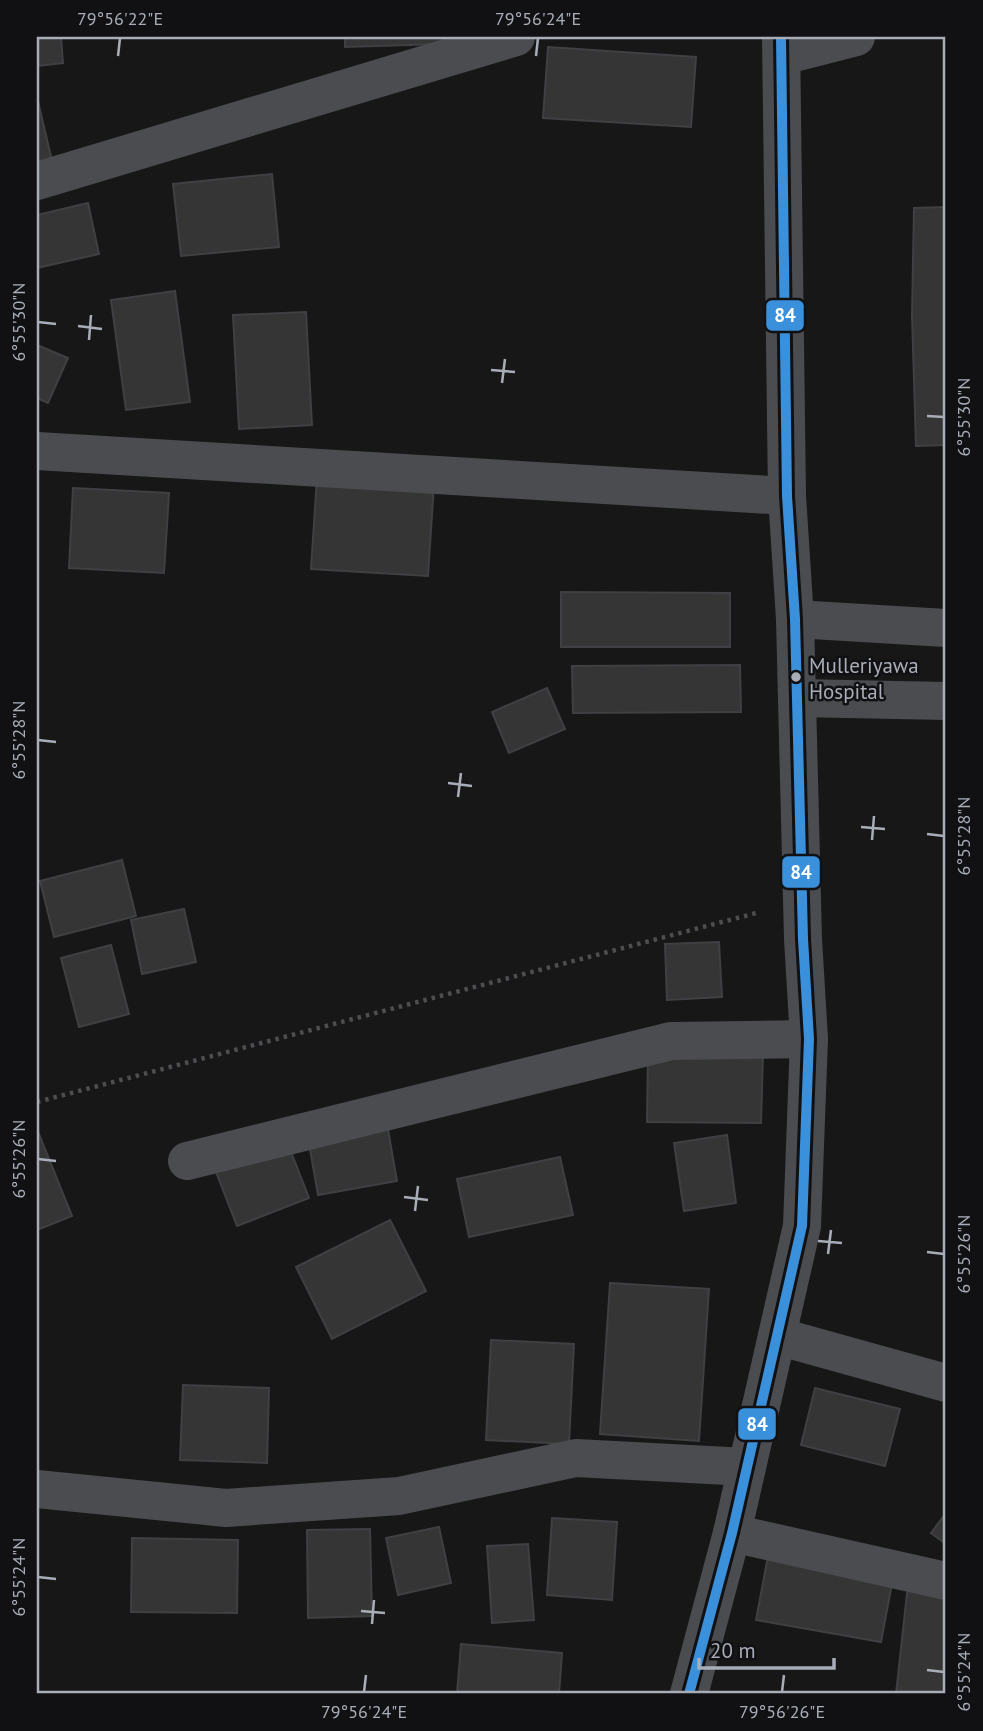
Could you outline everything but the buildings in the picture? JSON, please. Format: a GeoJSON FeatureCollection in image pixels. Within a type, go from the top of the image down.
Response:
{"type":"FeatureCollection","features":[{"type":"Feature","properties":{"kind":"street"},"geometry":{"type":"LineString","coordinates":[[37,181],[516,37]]}},
{"type":"Feature","properties":{"kind":"street"},"geometry":{"type":"LineString","coordinates":[[689,1694],[732,1533],[802,1226],[809,1039],[799,698],[787,496],[782,46],[856,37]]}},
{"type":"Feature","properties":{"kind":"street"},"geometry":{"type":"LineString","coordinates":[[37,451],[787,496]]}},
{"type":"Feature","properties":{"kind":"street"},"geometry":{"type":"LineString","coordinates":[[795,619],[946,628]]}},
{"type":"Feature","properties":{"kind":"street"},"geometry":{"type":"LineString","coordinates":[[799,698],[946,701]]}},
{"type":"Feature","properties":{"kind":"street"},"geometry":{"type":"LineString","coordinates":[[187,1161],[671,1041],[809,1039]]}},
{"type":"Feature","properties":{"kind":"street"},"geometry":{"type":"LineString","coordinates":[[777,1336],[946,1383]]}},
{"type":"Feature","properties":{"kind":"street"},"geometry":{"type":"LineString","coordinates":[[37,1489],[226,1508],[398,1496],[576,1458],[747,1467]]}},
{"type":"Feature","properties":{"kind":"street"},"geometry":{"type":"LineString","coordinates":[[732,1533],[946,1581]]}},
{"type":"Feature","properties":{"kind":"path"},"geometry":{"type":"LineString","coordinates":[[37,1102],[803,901]]}},
{"type":"Feature","properties":{"kind":"transit line","name":"84"},"geometry":{"type":"LineString","coordinates":[[689,1694],[732,1533],[802,1226],[809,1039],[803,939],[795,619],[787,496],[781,37]]}},
{"type":"Feature","properties":{"kind":"place","name":"Mulleriyawa Hospital"},"geometry":{"type":"Point","coordinates":[796,677]}}]}
